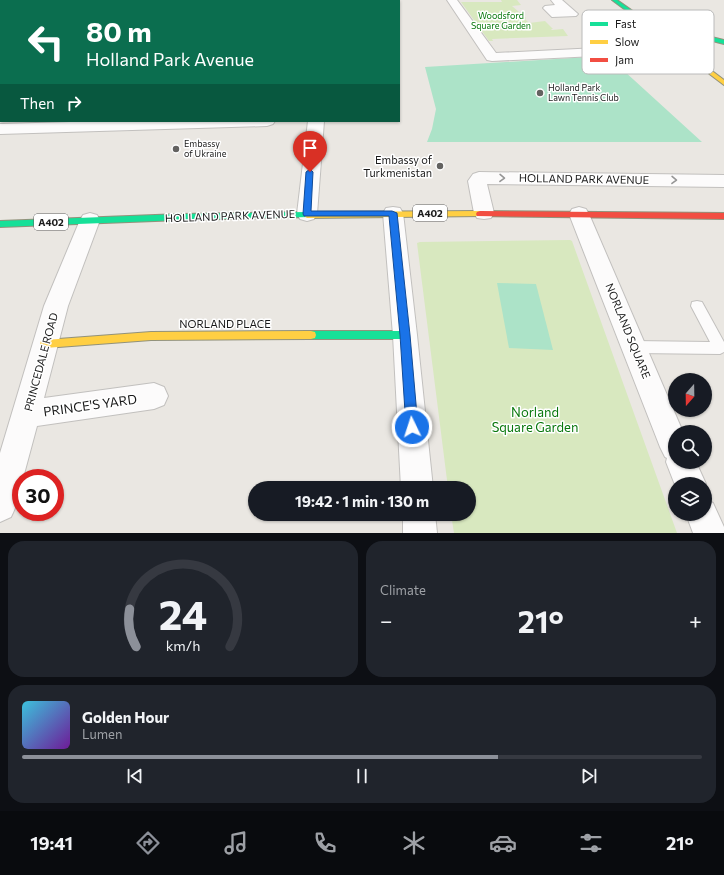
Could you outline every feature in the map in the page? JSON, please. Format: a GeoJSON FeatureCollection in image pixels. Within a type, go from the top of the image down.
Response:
{"type":"FeatureCollection","features":[{"type":"Feature","properties":{"kind":"street"},"geometry":{"type":"LineString","coordinates":[[452,0],[492,57],[582,53]]}},
{"type":"Feature","properties":{"kind":"street"},"geometry":{"type":"LineString","coordinates":[[614,0],[628,10]]}},
{"type":"Feature","properties":{"kind":"street"},"geometry":{"type":"LineString","coordinates":[[714,40],[724,42]]}},
{"type":"Feature","properties":{"kind":"street"},"geometry":{"type":"LineString","coordinates":[[712,74],[724,83]]}},
{"type":"Feature","properties":{"kind":"street"},"geometry":{"type":"LineString","coordinates":[[0,129],[234,122]]}},
{"type":"Feature","properties":{"kind":"street"},"geometry":{"type":"LineString","coordinates":[[307,214],[316,122]]}},
{"type":"Feature","properties":{"kind":"street","name":"HOLLAND PARK AVENUE"},"geometry":{"type":"LineString","coordinates":[[484,213],[477,181],[479,178],[724,181]]}},
{"type":"Feature","properties":{"kind":"street"},"geometry":{"type":"LineString","coordinates":[[392,213],[405,335],[416,481]]}},
{"type":"Feature","properties":{"kind":"street","name":"HOLLAND PARK AVENUE"},"geometry":{"type":"LineString","coordinates":[[0,224],[90,220],[392,213],[724,216]]}},
{"type":"Feature","properties":{"kind":"street","name":"NORLAND SQUARE"},"geometry":{"type":"LineString","coordinates":[[580,214],[668,430]]}},
{"type":"Feature","properties":{"kind":"street","name":"PRINCEDALE ROAD"},"geometry":{"type":"LineString","coordinates":[[0,506],[56,306],[90,220]]}},
{"type":"Feature","properties":{"kind":"street","name":"NORLAND PLACE"},"geometry":{"type":"LineString","coordinates":[[45,344],[151,336],[405,335]]}},
{"type":"Feature","properties":{"kind":"street","name":"PRINCE'S YARD"},"geometry":{"type":"LineString","coordinates":[[26,414],[154,396]]}},
{"type":"Feature","properties":{"kind":"street"},"geometry":{"type":"LineString","coordinates":[[419,521],[420,533]]}},
{"type":"Feature","properties":{"kind":"street"},"geometry":{"type":"LineString","coordinates":[[705,521],[710,533]]}},
{"type":"Feature","properties":{"kind":"lane"},"geometry":{"type":"LineString","coordinates":[[634,347],[720,348],[697,306]]}},
{"type":"Feature","properties":{"kind":"green space","name":"Woodsford Square Garden"},"geometry":{"type":"Polygon","coordinates":[[[501,0],[517,0],[521,5],[512,6],[526,18],[525,19],[529,23],[545,21],[553,29],[551,29],[552,30],[563,29],[568,36],[492,39],[493,41],[489,41],[461,2],[502,2],[501,0]]]}},
{"type":"Feature","properties":{"kind":"green space","name":"Holland Park Lawn Tennis Club"},"geometry":{"type":"Polygon","coordinates":[[[582,57],[582,74],[627,74],[702,142],[427,142],[432,129],[436,109],[425,67],[582,57]]]}},
{"type":"Feature","properties":{"kind":"green space","name":"Norland Square Garden"},"geometry":{"type":"Polygon","coordinates":[[[572,241],[668,508],[668,521],[673,521],[677,533],[454,533],[452,521],[476,521],[476,481],[447,481],[417,243],[572,241]]]}},
{"type":"Feature","properties":{"kind":"green space"},"geometry":{"type":"Polygon","coordinates":[[[497,283],[536,284],[553,350],[509,348],[497,283]]]}},
{"type":"Feature","properties":{"kind":"traffic: fast"},"geometry":{"type":"LineString","coordinates":[[614,0],[628,10]]}},
{"type":"Feature","properties":{"kind":"traffic: fast"},"geometry":{"type":"LineString","coordinates":[[714,39],[724,42]]}},
{"type":"Feature","properties":{"kind":"traffic: fast"},"geometry":{"type":"LineString","coordinates":[[0,224],[181,217],[307,215]]}},
{"type":"Feature","properties":{"kind":"traffic: fast"},"geometry":{"type":"LineString","coordinates":[[311,335],[405,335]]}},
{"type":"Feature","properties":{"kind":"traffic: slow"},"geometry":{"type":"LineString","coordinates":[[712,74],[724,83]]}},
{"type":"Feature","properties":{"kind":"traffic: slow"},"geometry":{"type":"LineString","coordinates":[[307,215],[480,214]]}},
{"type":"Feature","properties":{"kind":"traffic: slow"},"geometry":{"type":"LineString","coordinates":[[45,344],[151,336],[311,335]]}},
{"type":"Feature","properties":{"kind":"traffic: jam"},"geometry":{"type":"LineString","coordinates":[[480,214],[724,216]]}},
{"type":"Feature","properties":{"kind":"place","name":"Holland Park Lawn Tennis Club"},"geometry":{"type":"Point","coordinates":[540,93]}},
{"type":"Feature","properties":{"kind":"place","name":"Embassy of Ukraine"},"geometry":{"type":"Point","coordinates":[176,149]}},
{"type":"Feature","properties":{"kind":"place","name":"Embassy of Turkmenistan"},"geometry":{"type":"Point","coordinates":[440,166]}},
{"type":"Feature","properties":{"kind":"route"},"geometry":{"type":"LineString","coordinates":[[310,172],[307,214],[392,213],[405,335],[412,427]]}}]}
